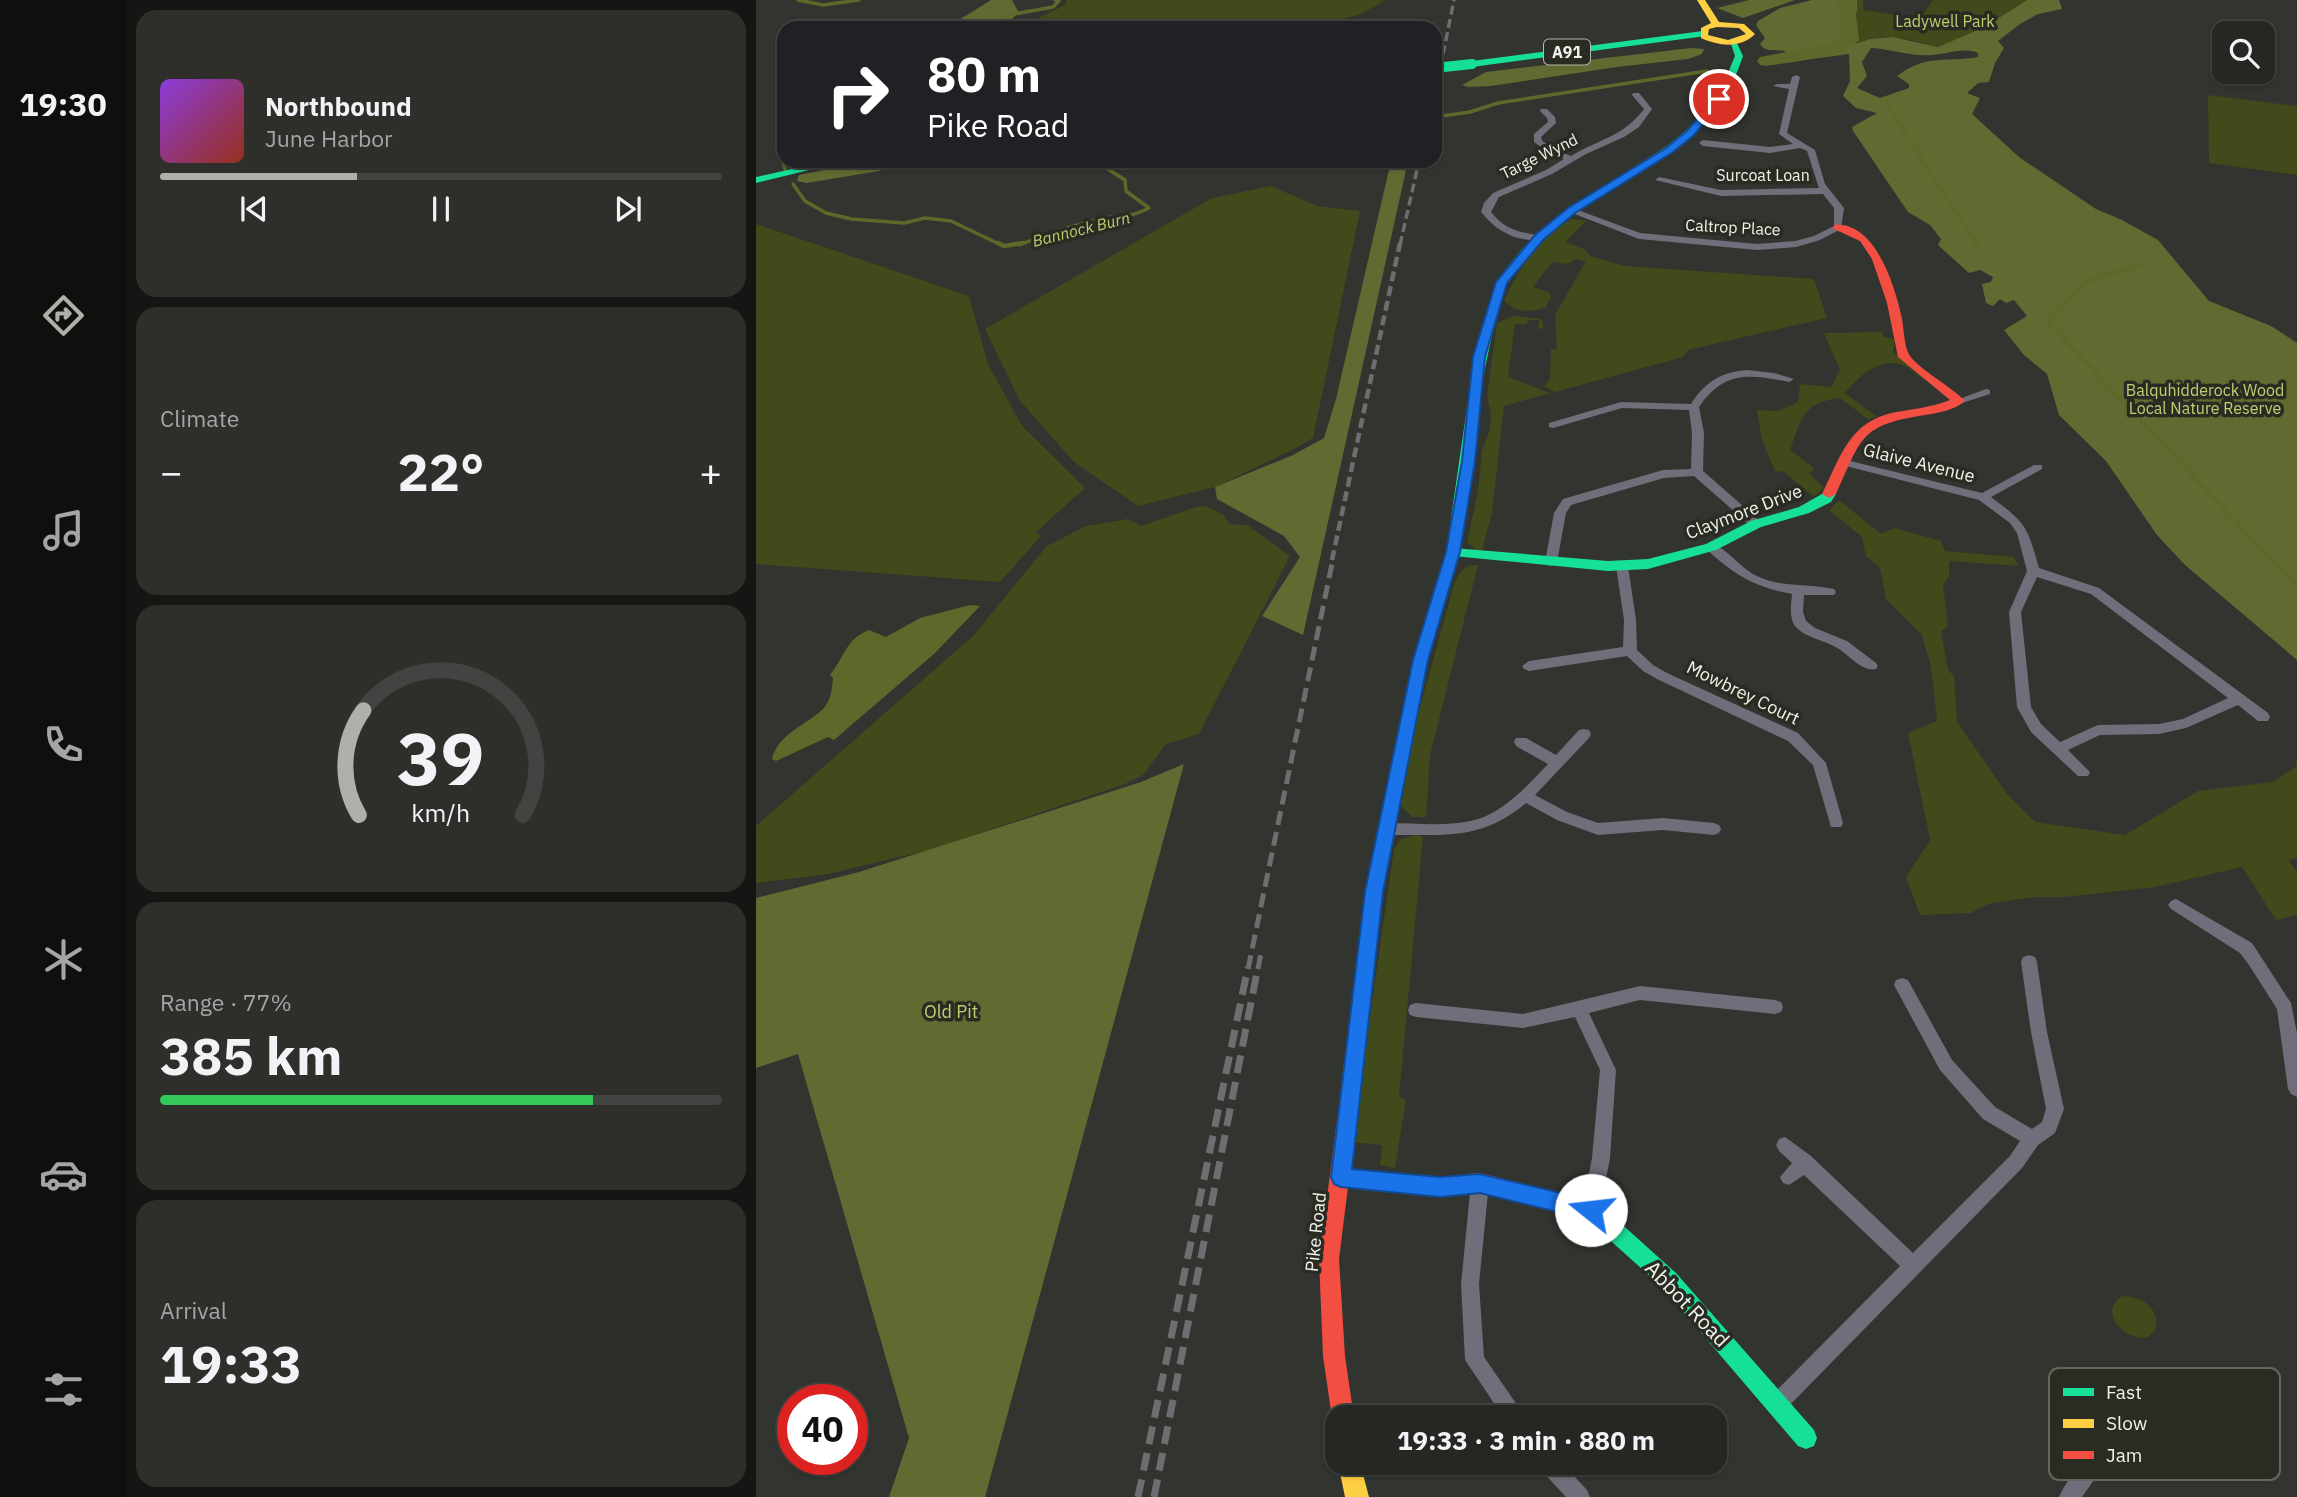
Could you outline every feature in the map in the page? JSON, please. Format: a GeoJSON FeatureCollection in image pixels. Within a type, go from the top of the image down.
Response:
{"type":"FeatureCollection","features":[{"type":"Feature","properties":{"kind":"street"},"geometry":{"type":"LineString","coordinates":[[1704,36],[1705,28],[1715,14],[1746,28],[1751,34],[1746,40],[1733,43]]}},
{"type":"Feature","properties":{"kind":"street","name":"A91"},"geometry":{"type":"LineString","coordinates":[[1442,67],[1704,36],[1733,43]]}},
{"type":"Feature","properties":{"kind":"street","name":"Pike Road"},"geometry":{"type":"LineString","coordinates":[[1341,1405],[1334,1356],[1329,1259],[1374,892],[1420,660],[1453,552],[1468,461],[1479,357],[1502,282],[1539,238],[1572,211],[1655,161],[1690,133],[1719,99],[1733,77],[1739,56],[1733,43]]}},
{"type":"Feature","properties":{"kind":"street"},"geometry":{"type":"LineString","coordinates":[[1777,86],[1794,82],[1783,134],[1811,150],[1822,188],[1837,201],[1841,213],[1838,227],[1864,240],[1877,259],[1893,303],[1904,357],[1959,401]]}},
{"type":"Feature","properties":{"kind":"street","name":"Targe Wynd"},"geometry":{"type":"LineString","coordinates":[[1539,238],[1515,235],[1498,229],[1486,212],[1489,203],[1496,195],[1636,125],[1648,109],[1636,95]]}},
{"type":"Feature","properties":{"kind":"street"},"geometry":{"type":"LineString","coordinates":[[1544,110],[1551,117],[1552,123],[1537,136],[1538,142],[1555,153],[1572,159]]}},
{"type":"Feature","properties":{"kind":"street"},"geometry":{"type":"LineString","coordinates":[[1703,143],[1770,150],[1800,145]]}},
{"type":"Feature","properties":{"kind":"street"},"geometry":{"type":"LineString","coordinates":[[756,180],[810,168]]}},
{"type":"Feature","properties":{"kind":"street","name":"Surcoat Loan"},"geometry":{"type":"LineString","coordinates":[[1659,180],[1721,193],[1826,191]]}},
{"type":"Feature","properties":{"kind":"street","name":"Caltrop Place"},"geometry":{"type":"LineString","coordinates":[[1572,211],[1639,236],[1757,247],[1796,244],[1817,238],[1838,227]]}},
{"type":"Feature","properties":{"kind":"street"},"geometry":{"type":"LineString","coordinates":[[1697,472],[1698,433],[1694,407],[1711,382],[1731,374],[1766,368],[1789,379]]}},
{"type":"Feature","properties":{"kind":"street","name":"Claymore Drive"},"geometry":{"type":"LineString","coordinates":[[1453,552],[1622,566],[1648,564],[1711,548],[1756,524],[1804,510],[1826,499],[1846,463],[1854,441],[1879,421],[1936,410],[1986,392]]}},
{"type":"Feature","properties":{"kind":"street"},"geometry":{"type":"LineString","coordinates":[[1553,425],[1621,405],[1694,407]]}},
{"type":"Feature","properties":{"kind":"street","name":"Glaive Avenue"},"geometry":{"type":"LineString","coordinates":[[1846,463],[1983,497],[2019,526],[2033,571]]}},
{"type":"Feature","properties":{"kind":"street","name":"Glaive Avenue"},"geometry":{"type":"LineString","coordinates":[[1983,497],[2038,467]]}},
{"type":"Feature","properties":{"kind":"street"},"geometry":{"type":"LineString","coordinates":[[1551,562],[1560,513],[1567,502],[1663,474],[1697,472],[1756,524]]}},
{"type":"Feature","properties":{"kind":"street"},"geometry":{"type":"LineString","coordinates":[[1711,548],[1747,578],[1763,585],[1798,591],[1830,592]]}},
{"type":"Feature","properties":{"kind":"street"},"geometry":{"type":"LineString","coordinates":[[1529,666],[1630,651],[1630,620],[1622,566]]}},
{"type":"Feature","properties":{"kind":"street"},"geometry":{"type":"LineString","coordinates":[[2083,772],[2036,728],[2024,708],[2015,612],[2033,571],[2095,591],[2263,717]]}},
{"type":"Feature","properties":{"kind":"street"},"geometry":{"type":"LineString","coordinates":[[1798,591],[1797,612],[1800,623],[1810,631],[1842,644],[1871,666]]}},
{"type":"Feature","properties":{"kind":"street","name":"Mowbrey Court"},"geometry":{"type":"LineString","coordinates":[[1630,651],[1648,668],[1662,676],[1793,737],[1819,763],[1836,823]]}},
{"type":"Feature","properties":{"kind":"street"},"geometry":{"type":"LineString","coordinates":[[2057,749],[2098,730],[2159,729],[2186,723],[2239,699]]}},
{"type":"Feature","properties":{"kind":"street"},"geometry":{"type":"LineString","coordinates":[[1387,829],[1474,826],[1495,819],[1525,796],[1584,734]]}},
{"type":"Feature","properties":{"kind":"street"},"geometry":{"type":"LineString","coordinates":[[1521,742],[1557,762]]}},
{"type":"Feature","properties":{"kind":"street"},"geometry":{"type":"LineString","coordinates":[[1525,796],[1562,816],[1598,829],[1663,824],[1714,830]]}},
{"type":"Feature","properties":{"kind":"street"},"geometry":{"type":"LineString","coordinates":[[2176,905],[2246,948],[2255,960],[2285,1008],[2297,1089]]}},
{"type":"Feature","properties":{"kind":"street"},"geometry":{"type":"LineString","coordinates":[[1776,1405],[2016,1162],[2032,1139],[2049,1127],[2055,1109],[2039,1032],[2029,962]]}},
{"type":"Feature","properties":{"kind":"street"},"geometry":{"type":"LineString","coordinates":[[1902,985],[1946,1065],[1989,1113],[2032,1139]]}},
{"type":"Feature","properties":{"kind":"street"},"geometry":{"type":"LineString","coordinates":[[1416,1010],[1523,1021],[1640,993],[1774,1007]]}},
{"type":"Feature","properties":{"kind":"street"},"geometry":{"type":"LineString","coordinates":[[1579,1009],[1608,1070],[1601,1158],[1591,1210]]}},
{"type":"Feature","properties":{"kind":"street"},"geometry":{"type":"LineString","coordinates":[[1785,1144],[1914,1266]]}},
{"type":"Feature","properties":{"kind":"street"},"geometry":{"type":"LineString","coordinates":[[1789,1177],[1805,1162]]}},
{"type":"Feature","properties":{"kind":"street","name":"Abbot Road"},"geometry":{"type":"LineString","coordinates":[[1341,1177],[1440,1187],[1480,1183],[1591,1210],[1669,1280],[1806,1438]]}},
{"type":"Feature","properties":{"kind":"street"},"geometry":{"type":"LineString","coordinates":[[1480,1183],[1470,1284],[1475,1360],[1507,1405]]}},
{"type":"Feature","properties":{"kind":"street"},"geometry":{"type":"LineString","coordinates":[[1352,1475],[1357,1497]]}},
{"type":"Feature","properties":{"kind":"street"},"geometry":{"type":"LineString","coordinates":[[1559,1475],[1580,1497]]}},
{"type":"Feature","properties":{"kind":"street"},"geometry":{"type":"LineString","coordinates":[[2068,1497],[2082,1480]]}},
{"type":"Feature","properties":{"kind":"green space"},"geometry":{"type":"Polygon","coordinates":[[[991,0],[1012,0],[1019,13],[1009,21],[959,20],[991,0]]]}},
{"type":"Feature","properties":{"kind":"green space"},"geometry":{"type":"Polygon","coordinates":[[[1066,0],[1386,0],[1361,14],[1334,21],[1035,21],[1066,4],[1066,0]]]}},
{"type":"Feature","properties":{"kind":"green space"},"geometry":{"type":"Polygon","coordinates":[[[1749,0],[1795,0],[1743,18],[1717,8],[1749,0]]]}},
{"type":"Feature","properties":{"kind":"green space","name":"Balquhidderock Wood Local Nature Reserve"},"geometry":{"type":"Polygon","coordinates":[[[1812,0],[1857,0],[1857,11],[1852,17],[1858,24],[1851,30],[1851,39],[1855,44],[1870,39],[1893,37],[1938,47],[1985,27],[2027,0],[2059,0],[2062,9],[2038,14],[1998,41],[2004,48],[1995,63],[1989,82],[1978,83],[1967,93],[1980,98],[1972,114],[2019,157],[2096,209],[2158,240],[2209,301],[2271,326],[2297,343],[2297,660],[2185,565],[2157,535],[2106,461],[2059,415],[2047,374],[2024,355],[2004,330],[2027,316],[2014,300],[2006,303],[2000,299],[1993,306],[1986,303],[1982,284],[1991,282],[1993,277],[1980,270],[1969,273],[1938,245],[1941,239],[1930,225],[1908,212],[1853,131],[1852,127],[1877,113],[1856,108],[1843,96],[1850,81],[1849,54],[1789,62],[1822,54],[1785,55],[1785,51],[1762,47],[1760,44],[1765,38],[1756,25],[1758,21],[1780,8],[1812,0]],[[1871,48],[1862,62],[1867,76],[1857,88],[1880,98],[1909,88],[1909,84],[1897,76],[1918,64],[1978,57],[1978,53],[1967,51],[1925,55],[1871,48]]]}},
{"type":"Feature","properties":{"kind":"green space","name":"Ladywell Park"},"geometry":{"type":"Polygon","coordinates":[[[1857,0],[1863,0],[1864,10],[1920,19],[1933,0],[2027,0],[1974,33],[1938,46],[1886,37],[1855,44],[1851,28],[1857,0]]]}},
{"type":"Feature","properties":{"kind":"green space"},"geometry":{"type":"Polygon","coordinates":[[[1691,48],[1704,49],[1702,54],[1688,59],[1491,86],[1462,85],[1486,72],[1691,48]]]}},
{"type":"Feature","properties":{"kind":"green space"},"geometry":{"type":"Polygon","coordinates":[[[2208,95],[2297,106],[2297,175],[2209,163],[2208,95]]]}},
{"type":"Feature","properties":{"kind":"green space"},"geometry":{"type":"Polygon","coordinates":[[[834,168],[887,168],[807,183],[797,181],[799,175],[834,168]]]}},
{"type":"Feature","properties":{"kind":"green space"},"geometry":{"type":"Polygon","coordinates":[[[1389,168],[1406,168],[1303,635],[1262,616],[1300,557],[1284,536],[1217,499],[1215,487],[1293,455],[1324,438],[1336,399],[1389,168]]]}},
{"type":"Feature","properties":{"kind":"green space"},"geometry":{"type":"Polygon","coordinates":[[[1271,186],[1317,206],[1360,211],[1313,438],[1215,487],[1138,506],[1074,462],[1020,401],[985,329],[1212,198],[1271,186]]]}},
{"type":"Feature","properties":{"kind":"green space"},"geometry":{"type":"Polygon","coordinates":[[[1572,219],[1586,221],[1565,242],[1584,249],[1590,256],[1625,266],[1814,279],[1827,318],[1688,350],[1683,357],[1555,392],[1544,386],[1550,379],[1551,349],[1557,349],[1555,315],[1586,261],[1576,259],[1567,264],[1552,262],[1533,287],[1549,292],[1551,297],[1546,307],[1524,311],[1504,300],[1539,242],[1572,219]]]}},
{"type":"Feature","properties":{"kind":"green space"},"geometry":{"type":"Polygon","coordinates":[[[756,224],[969,296],[988,364],[1022,426],[1085,488],[1035,533],[1042,535],[1000,582],[756,564],[756,224]]]}},
{"type":"Feature","properties":{"kind":"green space"},"geometry":{"type":"Polygon","coordinates":[[[1513,316],[1542,319],[1544,329],[1538,328],[1539,320],[1515,324],[1508,377],[1550,393],[1504,406],[1492,513],[1482,550],[1476,550],[1468,543],[1468,537],[1478,491],[1482,451],[1490,429],[1491,416],[1487,395],[1497,323],[1513,316]]]}},
{"type":"Feature","properties":{"kind":"green space"},"geometry":{"type":"Polygon","coordinates":[[[1882,332],[1883,337],[1895,339],[1893,352],[1926,381],[1905,366],[1893,363],[1877,366],[1863,375],[1845,393],[1877,417],[1868,419],[1840,398],[1818,404],[1805,414],[1790,450],[1815,469],[1809,473],[1824,488],[1814,497],[1784,472],[1775,471],[1762,440],[1757,410],[1778,411],[1798,402],[1800,384],[1831,387],[1840,370],[1824,333],[1882,332]]]}},
{"type":"Feature","properties":{"kind":"green space"},"geometry":{"type":"Polygon","coordinates":[[[1839,500],[1881,534],[1894,528],[1941,541],[1945,551],[2014,557],[2019,566],[1949,561],[1949,577],[1943,584],[1948,627],[1941,631],[1948,670],[1954,676],[1957,722],[2008,795],[2035,822],[2125,835],[2198,791],[2272,782],[2296,767],[2297,757],[2297,858],[2288,860],[2297,872],[2297,915],[2276,920],[2242,867],[2155,887],[2064,897],[2034,897],[1988,904],[1971,913],[1920,915],[1906,877],[1930,840],[1908,733],[1937,721],[1931,667],[1922,635],[1886,599],[1880,568],[1866,556],[1862,537],[1829,510],[1839,500]]]}},
{"type":"Feature","properties":{"kind":"green space"},"geometry":{"type":"Polygon","coordinates":[[[1206,506],[1224,515],[1229,524],[1247,525],[1290,556],[1199,734],[1166,744],[1143,775],[1125,784],[929,850],[828,874],[756,883],[756,826],[973,636],[1047,546],[1086,526],[1128,519],[1141,526],[1206,506]]]}},
{"type":"Feature","properties":{"kind":"green space"},"geometry":{"type":"Polygon","coordinates":[[[1470,565],[1478,565],[1430,755],[1426,817],[1413,817],[1401,806],[1415,725],[1455,581],[1462,570],[1470,565]]]}},
{"type":"Feature","properties":{"kind":"green space","name":"Old Pit"},"geometry":{"type":"Polygon","coordinates":[[[1184,764],[985,1497],[889,1497],[909,1438],[798,1054],[756,1068],[756,898],[859,872],[1141,782],[1184,764]]]}},
{"type":"Feature","properties":{"kind":"green space"},"geometry":{"type":"Polygon","coordinates":[[[1416,835],[1423,837],[1399,1097],[1406,1100],[1395,1168],[1380,1165],[1382,1145],[1352,1142],[1394,849],[1401,839],[1416,835]]]}},
{"type":"Feature","properties":{"kind":"green space"},"geometry":{"type":"Polygon","coordinates":[[[2123,1296],[2137,1298],[2152,1309],[2156,1328],[2149,1337],[2131,1335],[2117,1324],[2112,1310],[2115,1302],[2123,1296]]]}},
{"type":"Feature","properties":{"kind":"shaded area"},"geometry":{"type":"Polygon","coordinates":[[[970,605],[980,606],[934,654],[834,740],[828,737],[776,761],[772,759],[775,750],[786,736],[826,706],[832,686],[833,678],[830,675],[855,638],[869,630],[886,637],[920,618],[970,605]]]}},
{"type":"Feature","properties":{"kind":"waterway","name":"Bannock Burn"},"geometry":{"type":"LineString","coordinates":[[798,0],[823,5],[859,0]]}},
{"type":"Feature","properties":{"kind":"waterway","name":"Bannock Burn"},"geometry":{"type":"LineString","coordinates":[[998,21],[1014,14],[1053,7],[1059,1],[1055,0]]}},
{"type":"Feature","properties":{"kind":"waterway","name":"Bannock Burn"},"geometry":{"type":"LineString","coordinates":[[1766,61],[1839,47],[1850,40],[1846,0]]}},
{"type":"Feature","properties":{"kind":"waterway","name":"Bannock Burn"},"geometry":{"type":"LineString","coordinates":[[1442,116],[1470,112],[1498,103],[1707,71]]}},
{"type":"Feature","properties":{"kind":"waterway"},"geometry":{"type":"LineString","coordinates":[[1887,105],[1977,245]]}},
{"type":"Feature","properties":{"kind":"waterway","name":"Bannock Burn"},"geometry":{"type":"LineString","coordinates":[[1019,245],[1076,225],[1134,214],[1149,208],[1126,191],[1125,180],[1106,168]]}},
{"type":"Feature","properties":{"kind":"waterway","name":"Bannock Burn"},"geometry":{"type":"LineString","coordinates":[[793,184],[805,201],[826,213],[851,219],[904,223],[925,218],[951,221],[1001,245]]}},
{"type":"Feature","properties":{"kind":"waterway","name":"Bannock Burn"},"geometry":{"type":"LineString","coordinates":[[998,243],[1004,246],[1023,243]]}},
{"type":"Feature","properties":{"kind":"waterway"},"geometry":{"type":"LineString","coordinates":[[1976,243],[1980,249]]}},
{"type":"Feature","properties":{"kind":"waterway"},"geometry":{"type":"LineString","coordinates":[[2140,265],[2086,281],[2060,306],[2049,323],[2272,560]]}},
{"type":"Feature","properties":{"kind":"waterway"},"geometry":{"type":"LineString","coordinates":[[2270,559],[2297,585]]}},
{"type":"Feature","properties":{"kind":"railway"},"geometry":{"type":"LineString","coordinates":[[1442,59],[1454,0]]}},
{"type":"Feature","properties":{"kind":"railway"},"geometry":{"type":"LineString","coordinates":[[1400,245],[1417,168]]}},
{"type":"Feature","properties":{"kind":"railway"},"geometry":{"type":"LineString","coordinates":[[1332,560],[1400,243]]}},
{"type":"Feature","properties":{"kind":"railway"},"geometry":{"type":"LineString","coordinates":[[1248,969],[1333,559]]}},
{"type":"Feature","properties":{"kind":"railway"},"geometry":{"type":"LineString","coordinates":[[1258,969],[1261,953]]}},
{"type":"Feature","properties":{"kind":"railway"},"geometry":{"type":"LineString","coordinates":[[1138,1497],[1248,967]]}},
{"type":"Feature","properties":{"kind":"railway"},"geometry":{"type":"LineString","coordinates":[[1154,1497],[1258,967]]}},
{"type":"Feature","properties":{"kind":"traffic: fast"},"geometry":{"type":"LineString","coordinates":[[1472,64],[1703,34]]}},
{"type":"Feature","properties":{"kind":"traffic: fast"},"geometry":{"type":"LineString","coordinates":[[1457,525],[1479,366],[1504,279],[1526,251],[1561,218],[1670,148],[1692,130],[1712,109],[1728,85],[1739,56],[1733,43]]}},
{"type":"Feature","properties":{"kind":"traffic: fast"},"geometry":{"type":"LineString","coordinates":[[1442,67],[1472,64]]}},
{"type":"Feature","properties":{"kind":"traffic: fast"},"geometry":{"type":"LineString","coordinates":[[756,180],[810,168]]}},
{"type":"Feature","properties":{"kind":"traffic: fast"},"geometry":{"type":"LineString","coordinates":[[1453,552],[1608,566],[1648,564],[1711,547],[1756,524],[1804,510],[1826,499],[1829,494]]}},
{"type":"Feature","properties":{"kind":"traffic: fast"},"geometry":{"type":"LineString","coordinates":[[1609,1226],[1669,1280],[1806,1438]]}},
{"type":"Feature","properties":{"kind":"traffic: slow"},"geometry":{"type":"LineString","coordinates":[[1701,0],[1716,24]]}},
{"type":"Feature","properties":{"kind":"traffic: slow"},"geometry":{"type":"LineString","coordinates":[[1716,24],[1741,26],[1751,34],[1728,43],[1704,36],[1705,28],[1716,24]]}},
{"type":"Feature","properties":{"kind":"traffic: slow"},"geometry":{"type":"LineString","coordinates":[[1349,1105],[1374,892],[1420,660],[1453,552],[1457,525]]}},
{"type":"Feature","properties":{"kind":"traffic: slow"},"geometry":{"type":"LineString","coordinates":[[1352,1475],[1357,1497]]}},
{"type":"Feature","properties":{"kind":"traffic: jam"},"geometry":{"type":"LineString","coordinates":[[1829,494],[1854,441],[1870,425],[1895,416],[1936,410],[1959,401],[1904,357],[1893,303],[1877,259],[1864,239],[1838,227]]}},
{"type":"Feature","properties":{"kind":"traffic: jam"},"geometry":{"type":"LineString","coordinates":[[1341,1405],[1334,1356],[1329,1259],[1349,1105]]}},
{"type":"Feature","properties":{"kind":"traffic: jam"},"geometry":{"type":"LineString","coordinates":[[1341,1177],[1440,1187],[1480,1183],[1591,1210],[1609,1226]]}},
{"type":"Feature","properties":{"kind":"route"},"geometry":{"type":"LineString","coordinates":[[1591,1210],[1480,1183],[1440,1187],[1341,1177],[1374,892],[1420,660],[1453,552],[1468,461],[1479,357],[1502,282],[1539,238],[1572,211],[1670,150],[1690,133],[1719,99]]}}]}
